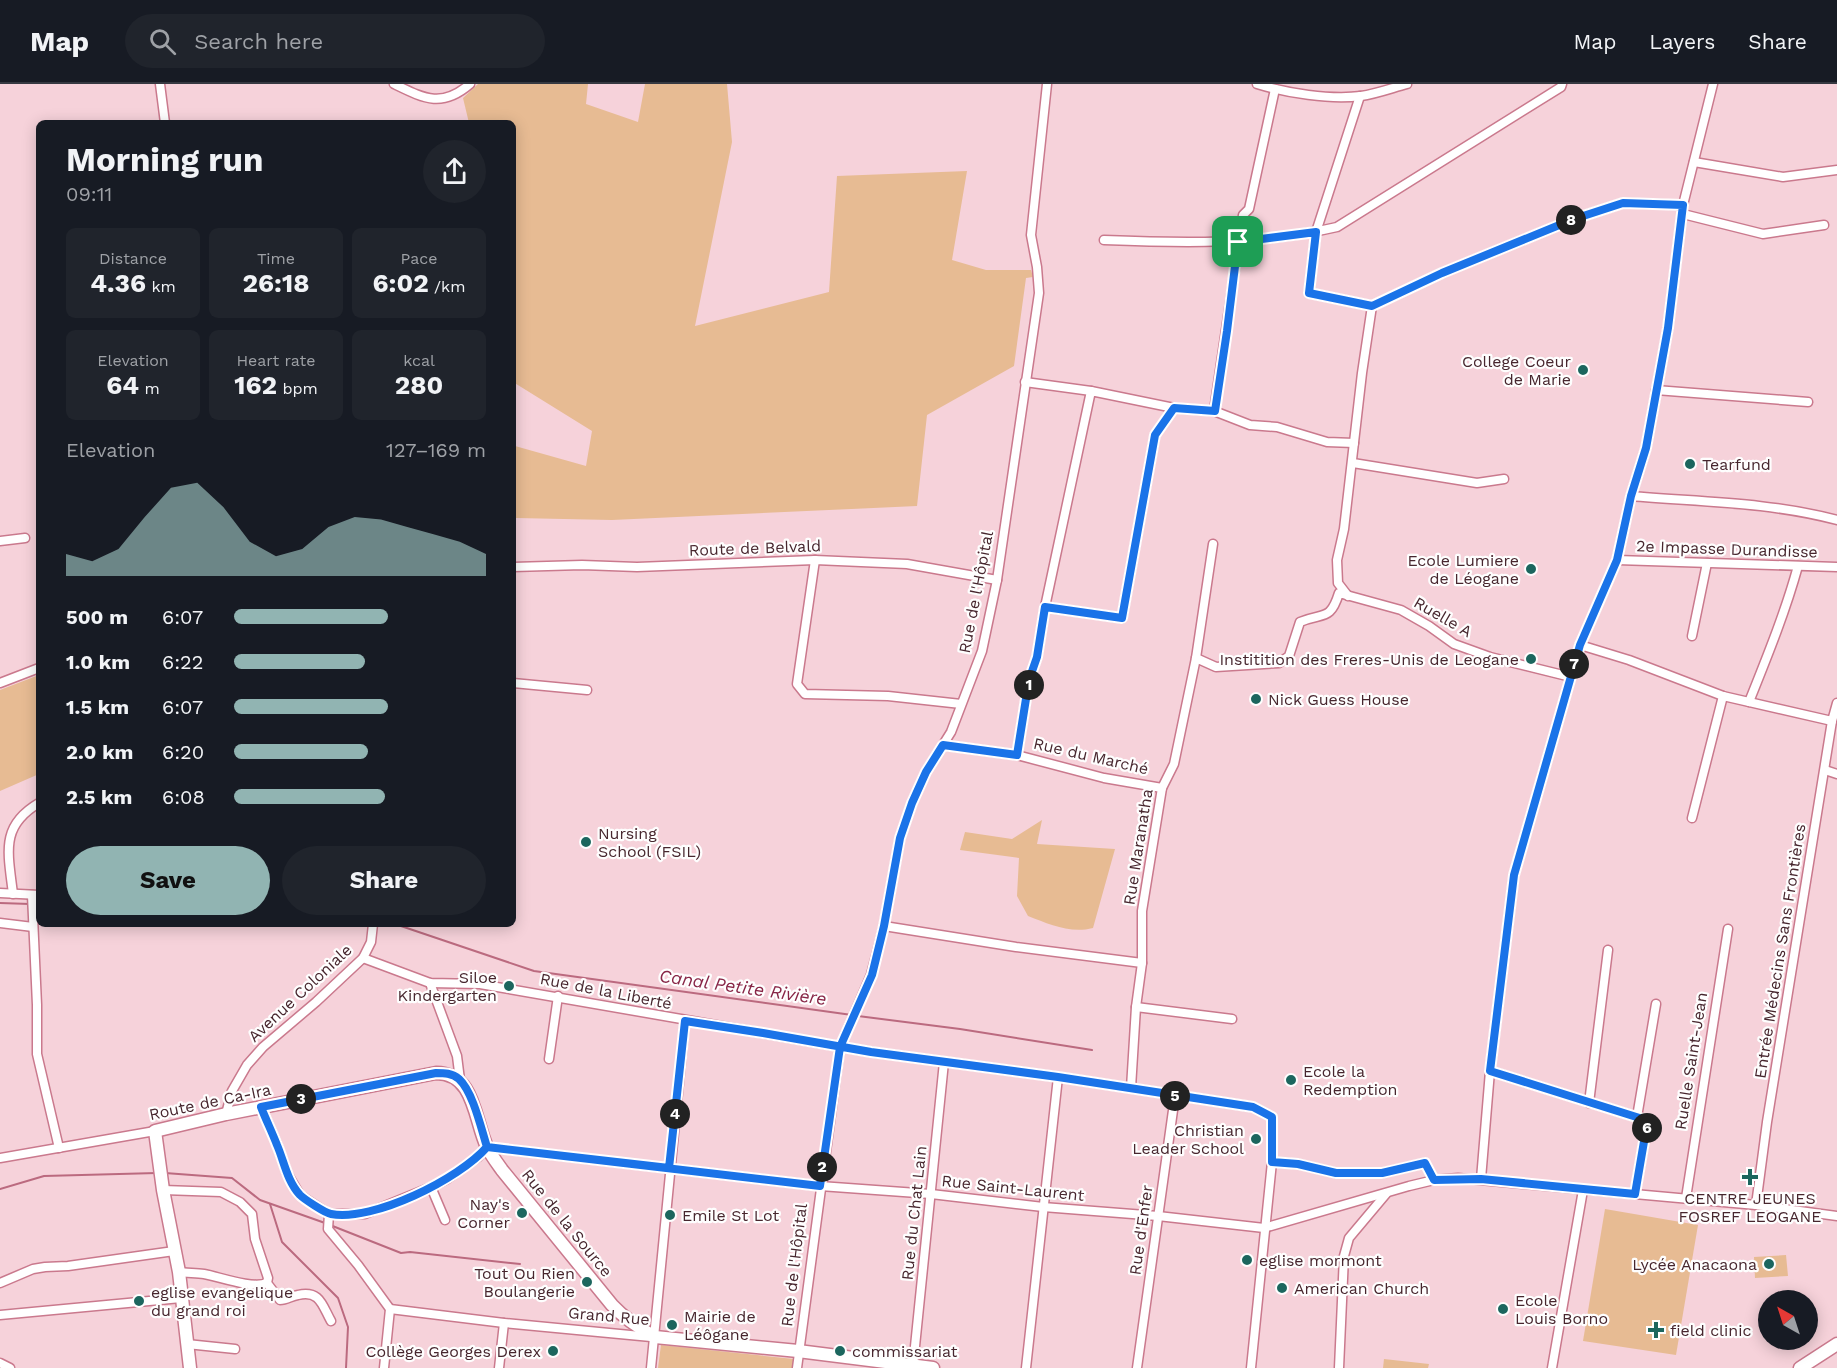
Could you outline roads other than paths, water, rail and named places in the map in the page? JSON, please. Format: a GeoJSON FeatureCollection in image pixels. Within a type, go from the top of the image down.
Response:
{"type":"FeatureCollection","features":[{"type":"Feature","properties":{"kind":"street"},"geometry":{"type":"LineString","coordinates":[[160,84],[165,120]]}},
{"type":"Feature","properties":{"kind":"street"},"geometry":{"type":"LineString","coordinates":[[394,84],[437,100],[456,95],[470,84]]}},
{"type":"Feature","properties":{"kind":"street","name":"Rue de l'Hôpital"},"geometry":{"type":"LineString","coordinates":[[797,1368],[840,1047],[872,975],[884,926],[900,838],[926,772],[951,732],[982,651],[997,580],[1039,293],[1031,235],[1047,84]]}},
{"type":"Feature","properties":{"kind":"street"},"geometry":{"type":"LineString","coordinates":[[1257,84],[1275,89],[1360,96],[1373,88],[1407,84]]}},
{"type":"Feature","properties":{"kind":"street"},"geometry":{"type":"LineString","coordinates":[[1104,240],[1238,242],[1316,232],[1336,227],[1561,87],[1562,84]]}},
{"type":"Feature","properties":{"kind":"street"},"geometry":{"type":"LineString","coordinates":[[1481,1179],[1490,1071],[1514,875],[1580,645],[1617,560],[1631,496],[1646,448],[1668,328],[1683,209],[1713,84]]}},
{"type":"Feature","properties":{"kind":"street"},"geometry":{"type":"LineString","coordinates":[[1215,411],[1243,215],[1249,209],[1275,89]]}},
{"type":"Feature","properties":{"kind":"street"},"geometry":{"type":"LineString","coordinates":[[1360,96],[1316,232],[1309,293],[1372,306],[1442,273],[1574,219],[1623,203],[1683,209],[1763,234],[1824,225]]}},
{"type":"Feature","properties":{"kind":"street"},"geometry":{"type":"LineString","coordinates":[[1694,162],[1784,177],[1837,170]]}},
{"type":"Feature","properties":{"kind":"street"},"geometry":{"type":"LineString","coordinates":[[1348,596],[1338,583],[1337,560],[1344,529],[1353,464],[1372,306]]}},
{"type":"Feature","properties":{"kind":"street"},"geometry":{"type":"LineString","coordinates":[[1025,382],[1091,391],[1174,408],[1215,411],[1250,425],[1277,427],[1327,442],[1354,443]]}},
{"type":"Feature","properties":{"kind":"street"},"geometry":{"type":"LineString","coordinates":[[1656,390],[1808,402]]}},
{"type":"Feature","properties":{"kind":"street"},"geometry":{"type":"LineString","coordinates":[[1017,755],[1029,680],[1037,657],[1045,607],[1091,391]]}},
{"type":"Feature","properties":{"kind":"street"},"geometry":{"type":"LineString","coordinates":[[1045,607],[1122,618],[1155,435],[1174,408]]}},
{"type":"Feature","properties":{"kind":"street"},"geometry":{"type":"LineString","coordinates":[[1353,464],[1477,483],[1504,479]]}},
{"type":"Feature","properties":{"kind":"street"},"geometry":{"type":"LineString","coordinates":[[1631,496],[1770,507],[1808,512],[1837,520]]}},
{"type":"Feature","properties":{"kind":"street"},"geometry":{"type":"LineString","coordinates":[[0,541],[25,538]]}},
{"type":"Feature","properties":{"kind":"street","name":"Rue Maranatha"},"geometry":{"type":"LineString","coordinates":[[1131,1089],[1136,1007],[1142,963],[1142,912],[1162,788],[1174,764],[1196,658],[1213,544]]}},
{"type":"Feature","properties":{"kind":"street"},"geometry":{"type":"LineString","coordinates":[[815,560],[797,684],[805,694],[888,696],[961,704]]}},
{"type":"Feature","properties":{"kind":"street","name":"Route de Belvald"},"geometry":{"type":"LineString","coordinates":[[516,567],[582,565],[637,567],[815,560],[907,564],[997,580]]}},
{"type":"Feature","properties":{"kind":"street","name":"2e Impasse Durandisse"},"geometry":{"type":"LineString","coordinates":[[1617,560],[1837,567]]}},
{"type":"Feature","properties":{"kind":"street"},"geometry":{"type":"LineString","coordinates":[[1692,636],[1707,563]]}},
{"type":"Feature","properties":{"kind":"street"},"geometry":{"type":"LineString","coordinates":[[1749,702],[1790,597],[1798,567]]}},
{"type":"Feature","properties":{"kind":"street"},"geometry":{"type":"LineString","coordinates":[[1196,658],[1216,667],[1279,663],[1288,656],[1300,622],[1330,612],[1335,608],[1339,593],[1348,596]]}},
{"type":"Feature","properties":{"kind":"street","name":"Ruelle A"},"geometry":{"type":"LineString","coordinates":[[1348,596],[1401,610],[1454,644],[1490,657],[1571,677]]}},
{"type":"Feature","properties":{"kind":"street"},"geometry":{"type":"LineString","coordinates":[[1580,645],[1629,660],[1723,696],[1832,721]]}},
{"type":"Feature","properties":{"kind":"street"},"geometry":{"type":"LineString","coordinates":[[0,683],[36,669]]}},
{"type":"Feature","properties":{"kind":"street"},"geometry":{"type":"LineString","coordinates":[[516,683],[587,690]]}},
{"type":"Feature","properties":{"kind":"street"},"geometry":{"type":"LineString","coordinates":[[1692,818],[1723,696]]}},
{"type":"Feature","properties":{"kind":"street","name":"Entrée Médecins Sans Frontières"},"geometry":{"type":"LineString","coordinates":[[1756,1205],[1769,1110],[1832,721],[1837,703]]}},
{"type":"Feature","properties":{"kind":"street","name":"Rue du Marché"},"geometry":{"type":"LineString","coordinates":[[943,745],[1017,755],[1104,778],[1162,788]]}},
{"type":"Feature","properties":{"kind":"street"},"geometry":{"type":"LineString","coordinates":[[1825,770],[1837,774]]}},
{"type":"Feature","properties":{"kind":"street"},"geometry":{"type":"LineString","coordinates":[[13,894],[8,834],[19,816],[36,805]]}},
{"type":"Feature","properties":{"kind":"street"},"geometry":{"type":"LineString","coordinates":[[0,893],[36,895],[33,927],[37,1054],[59,1148]]}},
{"type":"Feature","properties":{"kind":"street"},"geometry":{"type":"LineString","coordinates":[[0,923],[33,927]]}},
{"type":"Feature","properties":{"kind":"street"},"geometry":{"type":"LineString","coordinates":[[884,926],[1142,963]]}},
{"type":"Feature","properties":{"kind":"street","name":"Avenue Coloniale"},"geometry":{"type":"LineString","coordinates":[[226,1114],[237,1080],[263,1047],[363,958],[371,942],[373,927]]}},
{"type":"Feature","properties":{"kind":"street","name":"Ruelle Saint-Jean"},"geometry":{"type":"LineString","coordinates":[[1686,1198],[1728,929]]}},
{"type":"Feature","properties":{"kind":"street"},"geometry":{"type":"LineString","coordinates":[[1589,1103],[1608,951]]}},
{"type":"Feature","properties":{"kind":"street","name":"Rue de la Liberté"},"geometry":{"type":"LineString","coordinates":[[363,958],[430,983],[480,984],[840,1047],[1253,1107],[1272,1117],[1272,1162]]}},
{"type":"Feature","properties":{"kind":"street"},"geometry":{"type":"LineString","coordinates":[[430,983],[457,1056],[460,1080]]}},
{"type":"Feature","properties":{"kind":"street"},"geometry":{"type":"LineString","coordinates":[[549,1059],[558,996]]}},
{"type":"Feature","properties":{"kind":"street"},"geometry":{"type":"LineString","coordinates":[[1637,1117],[1656,1004]]}},
{"type":"Feature","properties":{"kind":"street"},"geometry":{"type":"LineString","coordinates":[[1136,1007],[1232,1018]]}},
{"type":"Feature","properties":{"kind":"street"},"geometry":{"type":"LineString","coordinates":[[651,1368],[685,1021]]}},
{"type":"Feature","properties":{"kind":"street","name":"Rue du Chat Lain"},"geometry":{"type":"LineString","coordinates":[[913,1366],[944,1062]]}},
{"type":"Feature","properties":{"kind":"street"},"geometry":{"type":"LineString","coordinates":[[1490,1071],[1646,1120],[1635,1194]]}},
{"type":"Feature","properties":{"kind":"street","name":"Route de Ca-Ira"},"geometry":{"type":"LineString","coordinates":[[0,1158],[155,1131],[226,1114],[436,1073],[446,1073],[460,1080]]}},
{"type":"Feature","properties":{"kind":"street"},"geometry":{"type":"LineString","coordinates":[[1026,1368],[1058,1077]]}},
{"type":"Feature","properties":{"kind":"street","name":"Rue de la Source"},"geometry":{"type":"LineString","coordinates":[[460,1080],[471,1100],[487,1147],[502,1170],[612,1305],[630,1322],[655,1337]]}},
{"type":"Feature","properties":{"kind":"street","name":"Rue d'Enfer"},"geometry":{"type":"LineString","coordinates":[[1137,1368],[1174,1096]]}},
{"type":"Feature","properties":{"kind":"street"},"geometry":{"type":"LineString","coordinates":[[261,1107],[287,1173],[300,1195],[329,1214],[365,1214],[431,1187],[447,1179],[478,1157],[487,1147]]}},
{"type":"Feature","properties":{"kind":"street"},"geometry":{"type":"LineString","coordinates":[[155,1131],[163,1190],[179,1272],[190,1368]]}},
{"type":"Feature","properties":{"kind":"street","name":"Rue Saint-Laurent"},"geometry":{"type":"LineString","coordinates":[[487,1147],[820,1186],[931,1194],[1043,1208],[1158,1216],[1264,1228],[1434,1180],[1481,1179],[1756,1205],[1837,1216]]}},
{"type":"Feature","properties":{"kind":"street"},"geometry":{"type":"LineString","coordinates":[[1251,1368],[1272,1162],[1298,1164],[1336,1173],[1382,1173],[1425,1163],[1434,1180]]}},
{"type":"Feature","properties":{"kind":"street"},"geometry":{"type":"LineString","coordinates":[[431,1187],[445,1220]]}},
{"type":"Feature","properties":{"kind":"street"},"geometry":{"type":"LineString","coordinates":[[163,1190],[221,1192],[240,1202],[252,1214],[255,1239],[268,1278],[267,1283],[283,1300],[296,1295],[310,1293],[316,1295],[331,1321]]}},
{"type":"Feature","properties":{"kind":"street"},"geometry":{"type":"LineString","coordinates":[[1552,1368],[1583,1190]]}},
{"type":"Feature","properties":{"kind":"street"},"geometry":{"type":"LineString","coordinates":[[1339,1368],[1344,1256],[1349,1238],[1386,1193]]}},
{"type":"Feature","properties":{"kind":"street"},"geometry":{"type":"LineString","coordinates":[[329,1214],[328,1229],[390,1309],[384,1368]]}},
{"type":"Feature","properties":{"kind":"street"},"geometry":{"type":"LineString","coordinates":[[0,1283],[33,1269],[174,1251]]}},
{"type":"Feature","properties":{"kind":"street"},"geometry":{"type":"LineString","coordinates":[[179,1272],[205,1274],[262,1285],[267,1283]]}},
{"type":"Feature","properties":{"kind":"street"},"geometry":{"type":"LineString","coordinates":[[0,1315],[181,1298]]}},
{"type":"Feature","properties":{"kind":"street","name":"Grand Rue"},"geometry":{"type":"LineString","coordinates":[[390,1309],[504,1323],[798,1351],[933,1368]]}},
{"type":"Feature","properties":{"kind":"street"},"geometry":{"type":"LineString","coordinates":[[499,1368],[504,1323]]}},
{"type":"Feature","properties":{"kind":"street"},"geometry":{"type":"LineString","coordinates":[[188,1344],[235,1349]]}},
{"type":"Feature","properties":{"kind":"street"},"geometry":{"type":"LineString","coordinates":[[1800,1368],[1837,1344]]}},
{"type":"Feature","properties":{"kind":"street"},"geometry":{"type":"LineString","coordinates":[[0,1363],[10,1368]]}},
{"type":"Feature","properties":{"kind":"waterway","name":"Canal Petite Rivière"},"geometry":{"type":"LineString","coordinates":[[0,903],[30,904]]}},
{"type":"Feature","properties":{"kind":"waterway","name":"Canal Petite Rivière"},"geometry":{"type":"LineString","coordinates":[[404,927],[534,971],[852,1015]]}},
{"type":"Feature","properties":{"kind":"waterway","name":"Canal Petite Rivière"},"geometry":{"type":"LineString","coordinates":[[858,1016],[960,1029],[1092,1050]]}},
{"type":"Feature","properties":{"kind":"waterway"},"geometry":{"type":"LineString","coordinates":[[0,1189],[44,1176],[157,1173]]}},
{"type":"Feature","properties":{"kind":"waterway"},"geometry":{"type":"LineString","coordinates":[[165,1173],[232,1178],[260,1200],[325,1223]]}},
{"type":"Feature","properties":{"kind":"waterway"},"geometry":{"type":"LineString","coordinates":[[270,1204],[282,1242],[338,1298],[348,1327],[346,1368]]}},
{"type":"Feature","properties":{"kind":"waterway"},"geometry":{"type":"LineString","coordinates":[[330,1225],[401,1253],[410,1252],[520,1264]]}},
{"type":"Feature","properties":{"kind":"place","name":"College Coeur de Marie"},"geometry":{"type":"Point","coordinates":[1583,370]}},
{"type":"Feature","properties":{"kind":"place","name":"Tearfund"},"geometry":{"type":"Point","coordinates":[1690,464]}},
{"type":"Feature","properties":{"kind":"place","name":"Ecole Lumiere de Léogane"},"geometry":{"type":"Point","coordinates":[1531,569]}},
{"type":"Feature","properties":{"kind":"place","name":"Institition des Freres-Unis de Leogane"},"geometry":{"type":"Point","coordinates":[1531,659]}},
{"type":"Feature","properties":{"kind":"place","name":"Nick Guess House"},"geometry":{"type":"Point","coordinates":[1256,699]}},
{"type":"Feature","properties":{"kind":"place","name":"Nursing School (FSIL)"},"geometry":{"type":"Point","coordinates":[586,842]}},
{"type":"Feature","properties":{"kind":"place","name":"Siloe Kindergarten"},"geometry":{"type":"Point","coordinates":[509,986]}},
{"type":"Feature","properties":{"kind":"place","name":"Ecole la Redemption"},"geometry":{"type":"Point","coordinates":[1291,1080]}},
{"type":"Feature","properties":{"kind":"place","name":"Christian Leader School"},"geometry":{"type":"Point","coordinates":[1256,1139]}},
{"type":"Feature","properties":{"kind":"place","name":"CENTRE JEUNES FOSREF LEOGANE"},"geometry":{"type":"Point","coordinates":[1750,1177]}},
{"type":"Feature","properties":{"kind":"place","name":"Nay's Corner"},"geometry":{"type":"Point","coordinates":[522,1213]}},
{"type":"Feature","properties":{"kind":"place","name":"Emile St Lot"},"geometry":{"type":"Point","coordinates":[670,1215]}},
{"type":"Feature","properties":{"kind":"place","name":"eglise mormont"},"geometry":{"type":"Point","coordinates":[1247,1260]}},
{"type":"Feature","properties":{"kind":"place","name":"Lycée Anacaona"},"geometry":{"type":"Point","coordinates":[1769,1264]}},
{"type":"Feature","properties":{"kind":"place","name":"Tout Ou Rien Boulangerie"},"geometry":{"type":"Point","coordinates":[587,1282]}},
{"type":"Feature","properties":{"kind":"place","name":"American Church"},"geometry":{"type":"Point","coordinates":[1282,1288]}},
{"type":"Feature","properties":{"kind":"place","name":"eglise evangelique du grand roi"},"geometry":{"type":"Point","coordinates":[139,1301]}},
{"type":"Feature","properties":{"kind":"place","name":"Ecole Louis Borno"},"geometry":{"type":"Point","coordinates":[1503,1309]}},
{"type":"Feature","properties":{"kind":"place","name":"Mairie de Léôgane"},"geometry":{"type":"Point","coordinates":[672,1325]}},
{"type":"Feature","properties":{"kind":"place","name":"field clinic"},"geometry":{"type":"Point","coordinates":[1656,1330]}},
{"type":"Feature","properties":{"kind":"place","name":"Collège Georges Derex"},"geometry":{"type":"Point","coordinates":[553,1351]}},
{"type":"Feature","properties":{"kind":"place","name":"commissariat"},"geometry":{"type":"Point","coordinates":[840,1351]}}]}
